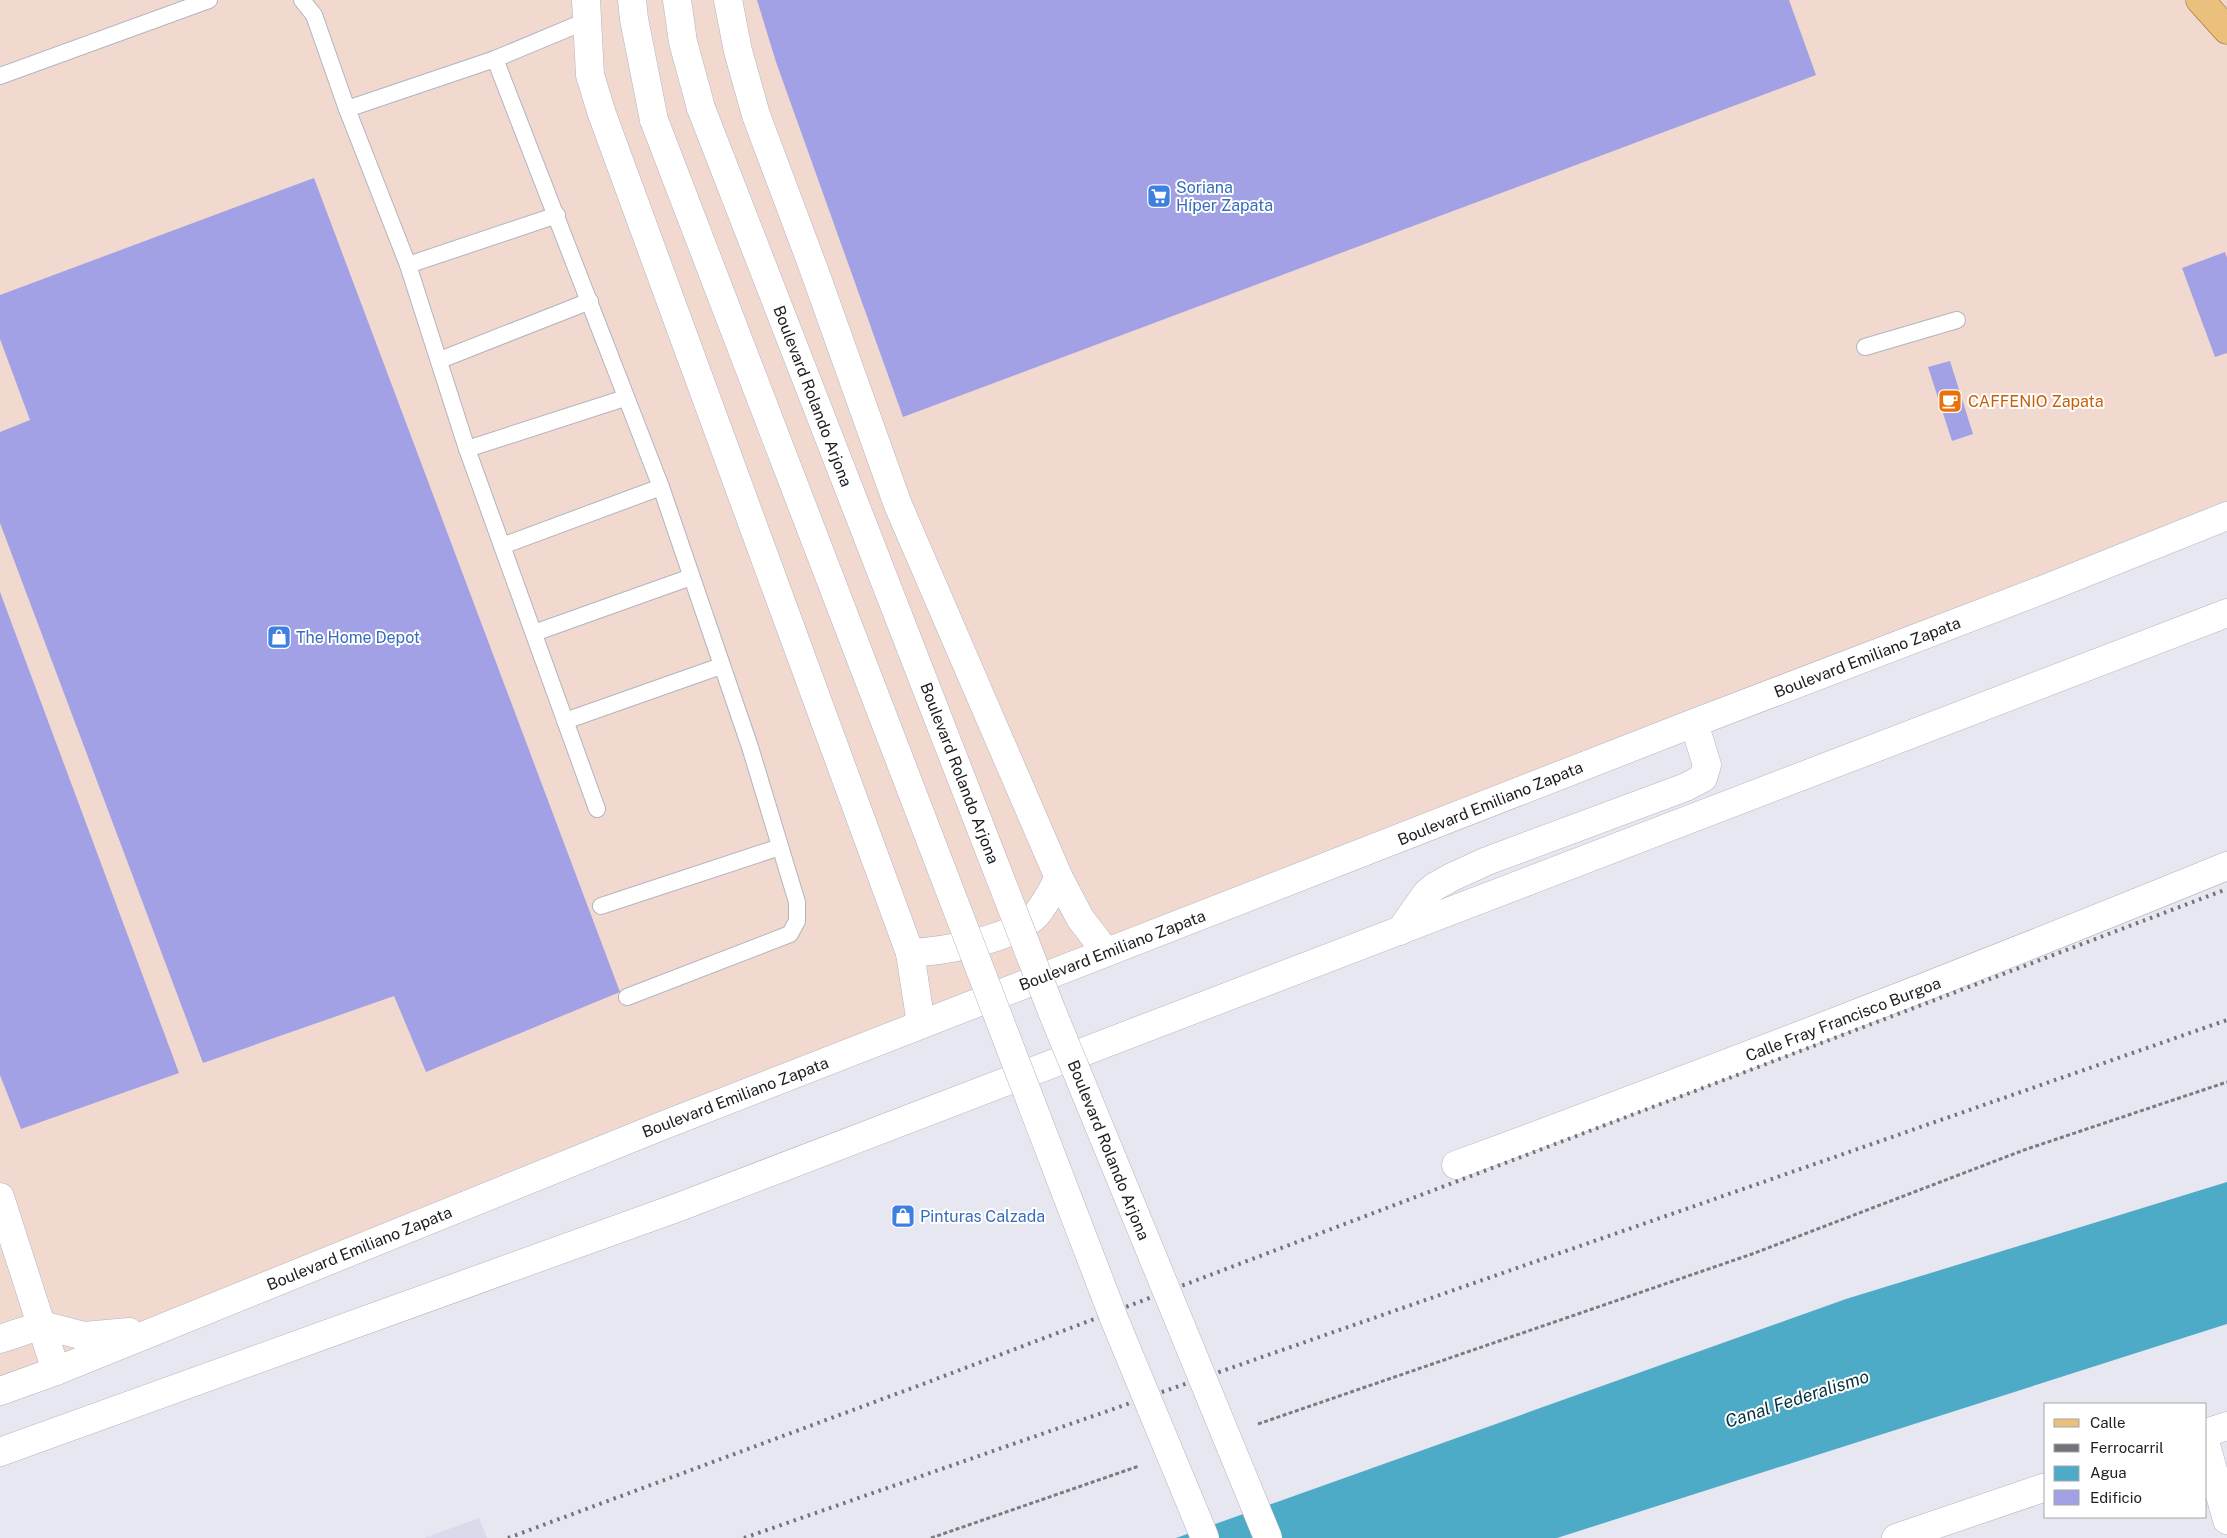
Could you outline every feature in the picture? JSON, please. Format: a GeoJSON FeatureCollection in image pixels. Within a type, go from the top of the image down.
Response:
{"type":"FeatureCollection","features":[{"type":"Feature","properties":{"kind":"main road"},"geometry":{"type":"LineString","coordinates":[[632,0],[654,120],[1115,1321],[1205,1538]]}},
{"type":"Feature","properties":{"kind":"main road","name":"Boulevard Rolando Arjona"},"geometry":{"type":"LineString","coordinates":[[677,0],[683,42],[702,108],[1051,1009],[1268,1538]]}},
{"type":"Feature","properties":{"kind":"main road"},"geometry":{"type":"LineString","coordinates":[[728,0],[738,51],[756,115],[814,267],[898,505],[1059,878],[1080,918],[1106,952]]}},
{"type":"Feature","properties":{"kind":"main road"},"geometry":{"type":"LineString","coordinates":[[2200,0],[2227,30]]}},
{"type":"Feature","properties":{"kind":"main road"},"geometry":{"type":"LineString","coordinates":[[586,10],[590,75],[602,114],[910,953],[921,1024]]}},
{"type":"Feature","properties":{"kind":"main road","name":"Boulevard Emiliano Zapata"},"geometry":{"type":"LineString","coordinates":[[0,1391],[56,1371],[155,1329],[921,1024],[1694,723],[2042,590],[2227,516]]}},
{"type":"Feature","properties":{"kind":"main road"},"geometry":{"type":"LineString","coordinates":[[0,1452],[679,1207],[2227,613]]}},
{"type":"Feature","properties":{"kind":"main road"},"geometry":{"type":"LineString","coordinates":[[1400,931],[1426,894],[1452,877],[1487,861],[1686,787],[1703,778],[1707,765],[1694,723]]}},
{"type":"Feature","properties":{"kind":"main road","name":"Calle Fray Francisco Burgoa"},"geometry":{"type":"LineString","coordinates":[[1456,1165],[1628,1102],[2035,944],[2227,866]]}},
{"type":"Feature","properties":{"kind":"main road"},"geometry":{"type":"LineString","coordinates":[[910,953],[936,951],[984,941],[1026,923],[1047,901],[1059,878]]}},
{"type":"Feature","properties":{"kind":"main road"},"geometry":{"type":"LineString","coordinates":[[0,1197],[56,1371]]}},
{"type":"Feature","properties":{"kind":"main road"},"geometry":{"type":"LineString","coordinates":[[0,1339],[42,1325],[84,1336],[155,1329]]}},
{"type":"Feature","properties":{"kind":"main road"},"geometry":{"type":"LineString","coordinates":[[2207,1433],[2227,1426]]}},
{"type":"Feature","properties":{"kind":"main road"},"geometry":{"type":"LineString","coordinates":[[2207,1449],[2227,1520]]}},
{"type":"Feature","properties":{"kind":"main road"},"geometry":{"type":"LineString","coordinates":[[1896,1538],[2044,1488]]}},
{"type":"Feature","properties":{"kind":"lane"},"geometry":{"type":"LineString","coordinates":[[0,76],[209,0]]}},
{"type":"Feature","properties":{"kind":"lane"},"geometry":{"type":"LineString","coordinates":[[302,0],[314,15],[347,109],[408,265],[467,449],[597,809]]}},
{"type":"Feature","properties":{"kind":"lane"},"geometry":{"type":"LineString","coordinates":[[347,109],[495,59],[586,10]]}},
{"type":"Feature","properties":{"kind":"lane"},"geometry":{"type":"LineString","coordinates":[[495,59],[661,487],[750,747],[796,902],[797,920],[790,934],[627,996]]}},
{"type":"Feature","properties":{"kind":"lane"},"geometry":{"type":"LineString","coordinates":[[408,265],[557,215]]}},
{"type":"Feature","properties":{"kind":"lane"},"geometry":{"type":"LineString","coordinates":[[440,360],[590,301]]}},
{"type":"Feature","properties":{"kind":"lane"},"geometry":{"type":"LineString","coordinates":[[1865,347],[1957,320]]}},
{"type":"Feature","properties":{"kind":"lane"},"geometry":{"type":"LineString","coordinates":[[467,449],[625,398]]}},
{"type":"Feature","properties":{"kind":"lane"},"geometry":{"type":"LineString","coordinates":[[502,546],[661,487]]}},
{"type":"Feature","properties":{"kind":"lane"},"geometry":{"type":"LineString","coordinates":[[534,633],[691,578]]}},
{"type":"Feature","properties":{"kind":"lane"},"geometry":{"type":"LineString","coordinates":[[565,721],[721,666]]}},
{"type":"Feature","properties":{"kind":"lane"},"geometry":{"type":"LineString","coordinates":[[601,906],[780,847]]}},
{"type":"Feature","properties":{"kind":"path"},"geometry":{"type":"LineString","coordinates":[[1253,1425],[1752,1254],[2024,1150],[2227,1082]]}},
{"type":"Feature","properties":{"kind":"path"},"geometry":{"type":"LineString","coordinates":[[932,1538],[1142,1464]]}},
{"type":"Feature","properties":{"kind":"shaded area"},"geometry":{"type":"Polygon","coordinates":[[[0,0],[2227,0],[2227,511],[0,1385],[0,0]]]}},
{"type":"Feature","properties":{"kind":"shaded area"},"geometry":{"type":"Polygon","coordinates":[[[479,1518],[487,1538],[424,1538],[479,1518]]]}},
{"type":"Feature","properties":{"kind":"water","name":"Canal Federalismo"},"geometry":{"type":"Polygon","coordinates":[[[2227,1182],[2227,1324],[1557,1538],[1176,1538],[1846,1299],[2227,1182]]]}},
{"type":"Feature","properties":{"kind":"building","name":"Soriana Híper Zapata"},"geometry":{"type":"Polygon","coordinates":[[[757,0],[1789,0],[1816,75],[903,417],[776,62],[757,0]]]}},
{"type":"Feature","properties":{"kind":"building"},"geometry":{"type":"Polygon","coordinates":[[[314,178],[620,992],[426,1072],[394,996],[203,1063],[0,523],[0,432],[30,420],[0,339],[0,295],[314,178]]]}},
{"type":"Feature","properties":{"kind":"building"},"geometry":{"type":"Polygon","coordinates":[[[2225,252],[2227,258],[2227,353],[2215,357],[2182,268],[2225,252]]]}},
{"type":"Feature","properties":{"kind":"building"},"geometry":{"type":"Polygon","coordinates":[[[1950,361],[1973,434],[1952,441],[1928,367],[1950,361]]]}},
{"type":"Feature","properties":{"kind":"building"},"geometry":{"type":"Polygon","coordinates":[[[0,592],[179,1073],[21,1129],[0,1075],[0,592]]]}},
{"type":"Feature","properties":{"kind":"railway"},"geometry":{"type":"LineString","coordinates":[[508,1538],[923,1384],[2227,889]]}},
{"type":"Feature","properties":{"kind":"railway"},"geometry":{"type":"LineString","coordinates":[[744,1538],[2227,1020]]}},
{"type":"Feature","properties":{"kind":"place","name":"Soriana Híper Zapata"},"geometry":{"type":"Point","coordinates":[1159,196]}},
{"type":"Feature","properties":{"kind":"place","name":"CAFFENIO Zapata"},"geometry":{"type":"Point","coordinates":[1950,401]}},
{"type":"Feature","properties":{"kind":"place","name":"The Home Depot"},"geometry":{"type":"Point","coordinates":[279,637]}},
{"type":"Feature","properties":{"kind":"place","name":"Pinturas Calzada"},"geometry":{"type":"Point","coordinates":[903,1216]}}]}
